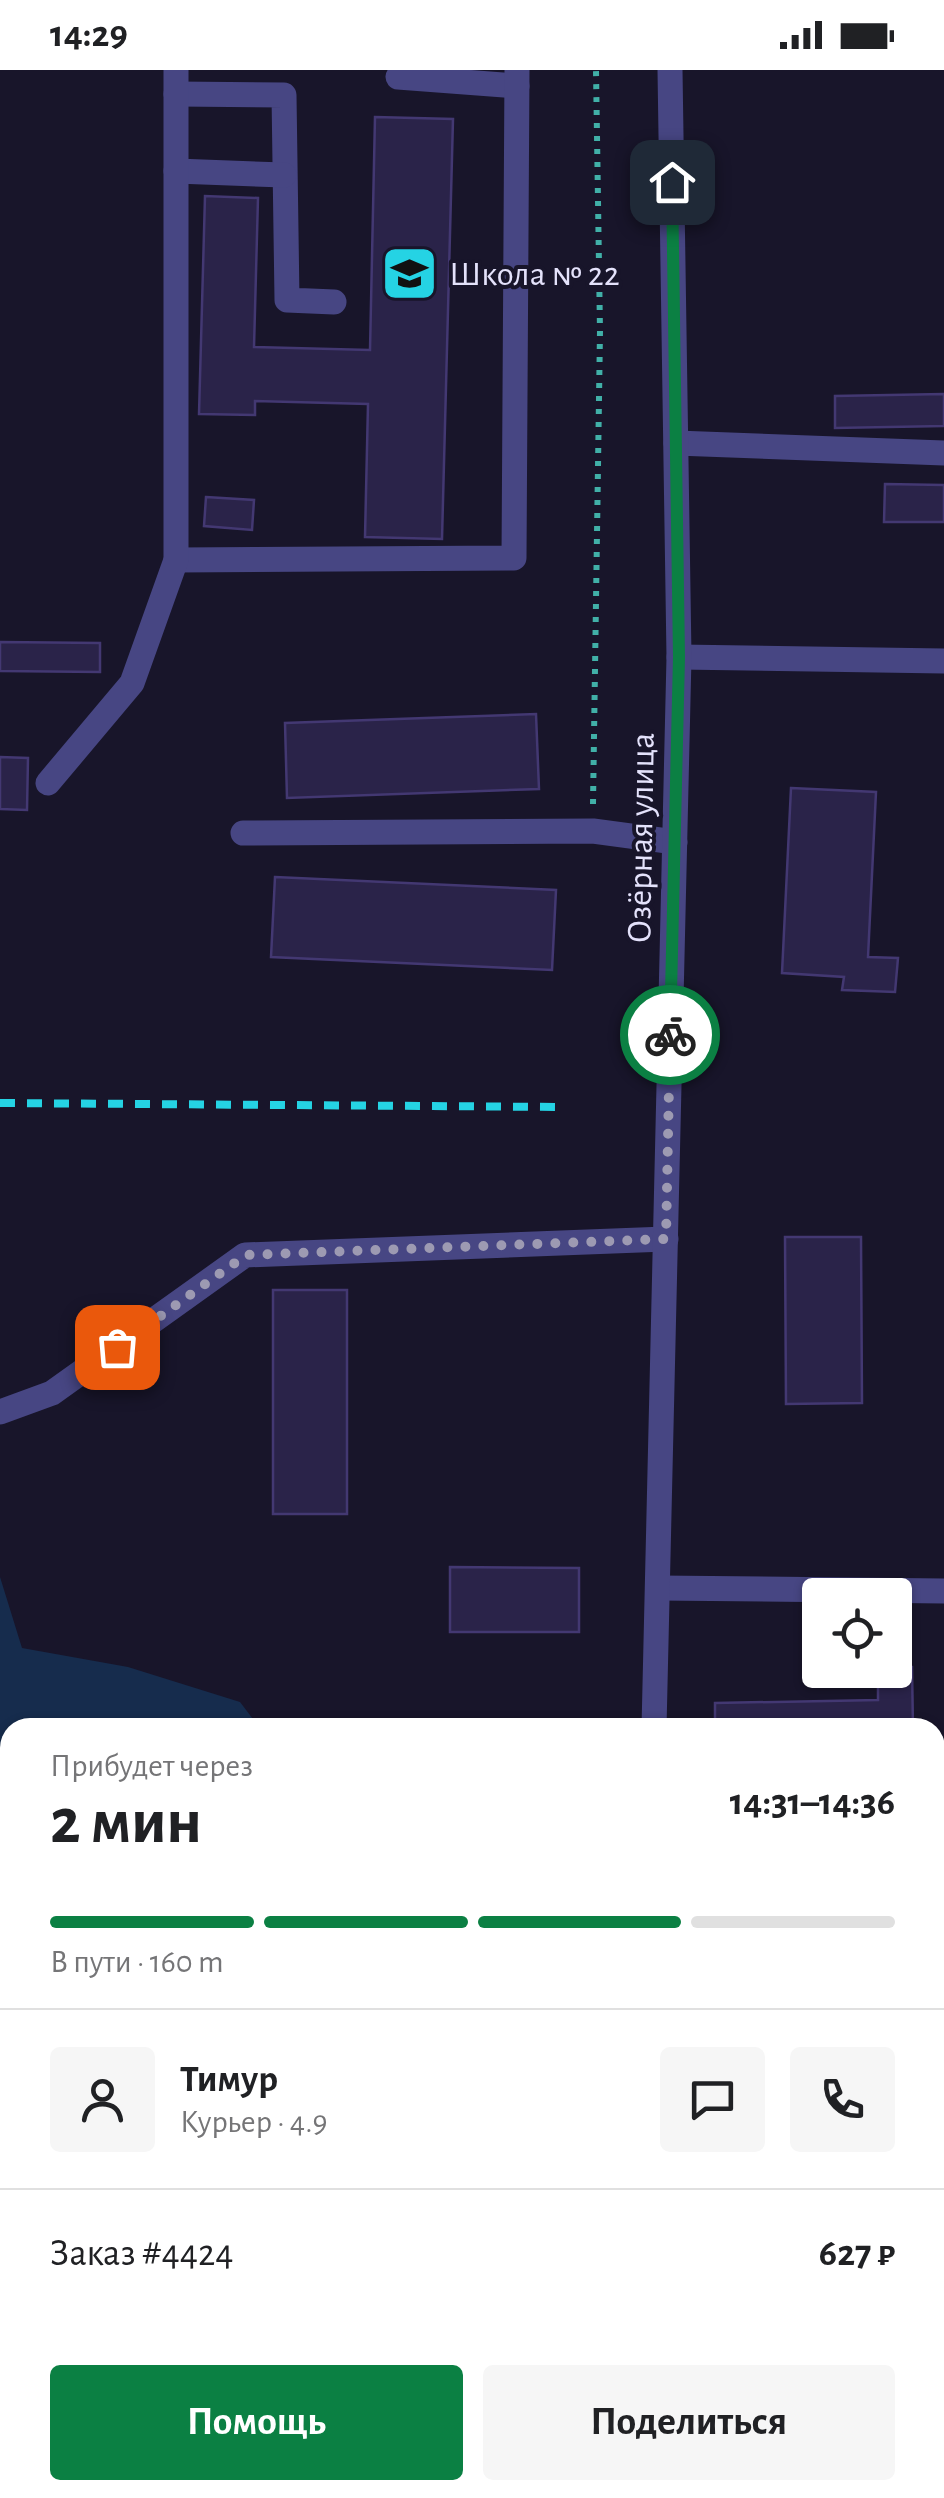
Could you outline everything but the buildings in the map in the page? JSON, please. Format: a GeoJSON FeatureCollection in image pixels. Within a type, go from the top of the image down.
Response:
{"type":"FeatureCollection","features":[{"type":"Feature","properties":{"kind":"street","name":"Озёрная улица"},"geometry":{"type":"LineString","coordinates":[[654,1718],[679,657],[670,70]]}},
{"type":"Feature","properties":{"kind":"street"},"geometry":{"type":"LineString","coordinates":[[176,560],[514,558],[517,78],[398,77]]}},
{"type":"Feature","properties":{"kind":"street"},"geometry":{"type":"LineString","coordinates":[[48,783],[132,684],[176,560],[176,82],[284,94],[286,300],[334,302]]}},
{"type":"Feature","properties":{"kind":"street"},"geometry":{"type":"LineString","coordinates":[[176,171],[284,175]]}},
{"type":"Feature","properties":{"kind":"street"},"geometry":{"type":"LineString","coordinates":[[676,443],[944,453]]}},
{"type":"Feature","properties":{"kind":"street"},"geometry":{"type":"LineString","coordinates":[[679,657],[944,661]]}},
{"type":"Feature","properties":{"kind":"street"},"geometry":{"type":"LineString","coordinates":[[243,833],[593,831],[675,842]]}},
{"type":"Feature","properties":{"kind":"street"},"geometry":{"type":"LineString","coordinates":[[0,1412],[52,1392],[246,1255],[666,1239]]}},
{"type":"Feature","properties":{"kind":"street"},"geometry":{"type":"LineString","coordinates":[[658,1588],[944,1591]]}},
{"type":"Feature","properties":{"kind":"path"},"geometry":{"type":"LineString","coordinates":[[593,831],[600,332],[596,70]]}},
{"type":"Feature","properties":{"kind":"water"},"geometry":{"type":"Polygon","coordinates":[[[0,1577],[22,1648],[128,1667],[240,1702],[252,1718],[0,1718],[0,1577]]]}},
{"type":"Feature","properties":{"kind":"railway"},"geometry":{"type":"LineString","coordinates":[[0,1103],[565,1107]]}},
{"type":"Feature","properties":{"kind":"way so far"},"geometry":{"type":"LineString","coordinates":[[117,1347],[246,1255],[666,1239],[670,1035]]}},
{"type":"Feature","properties":{"kind":"place","name":"Школа № 22"},"geometry":{"type":"Point","coordinates":[410,273]}},
{"type":"Feature","properties":{"kind":"route"},"geometry":{"type":"LineString","coordinates":[[670,1035],[679,657],[672,182]]}}]}
